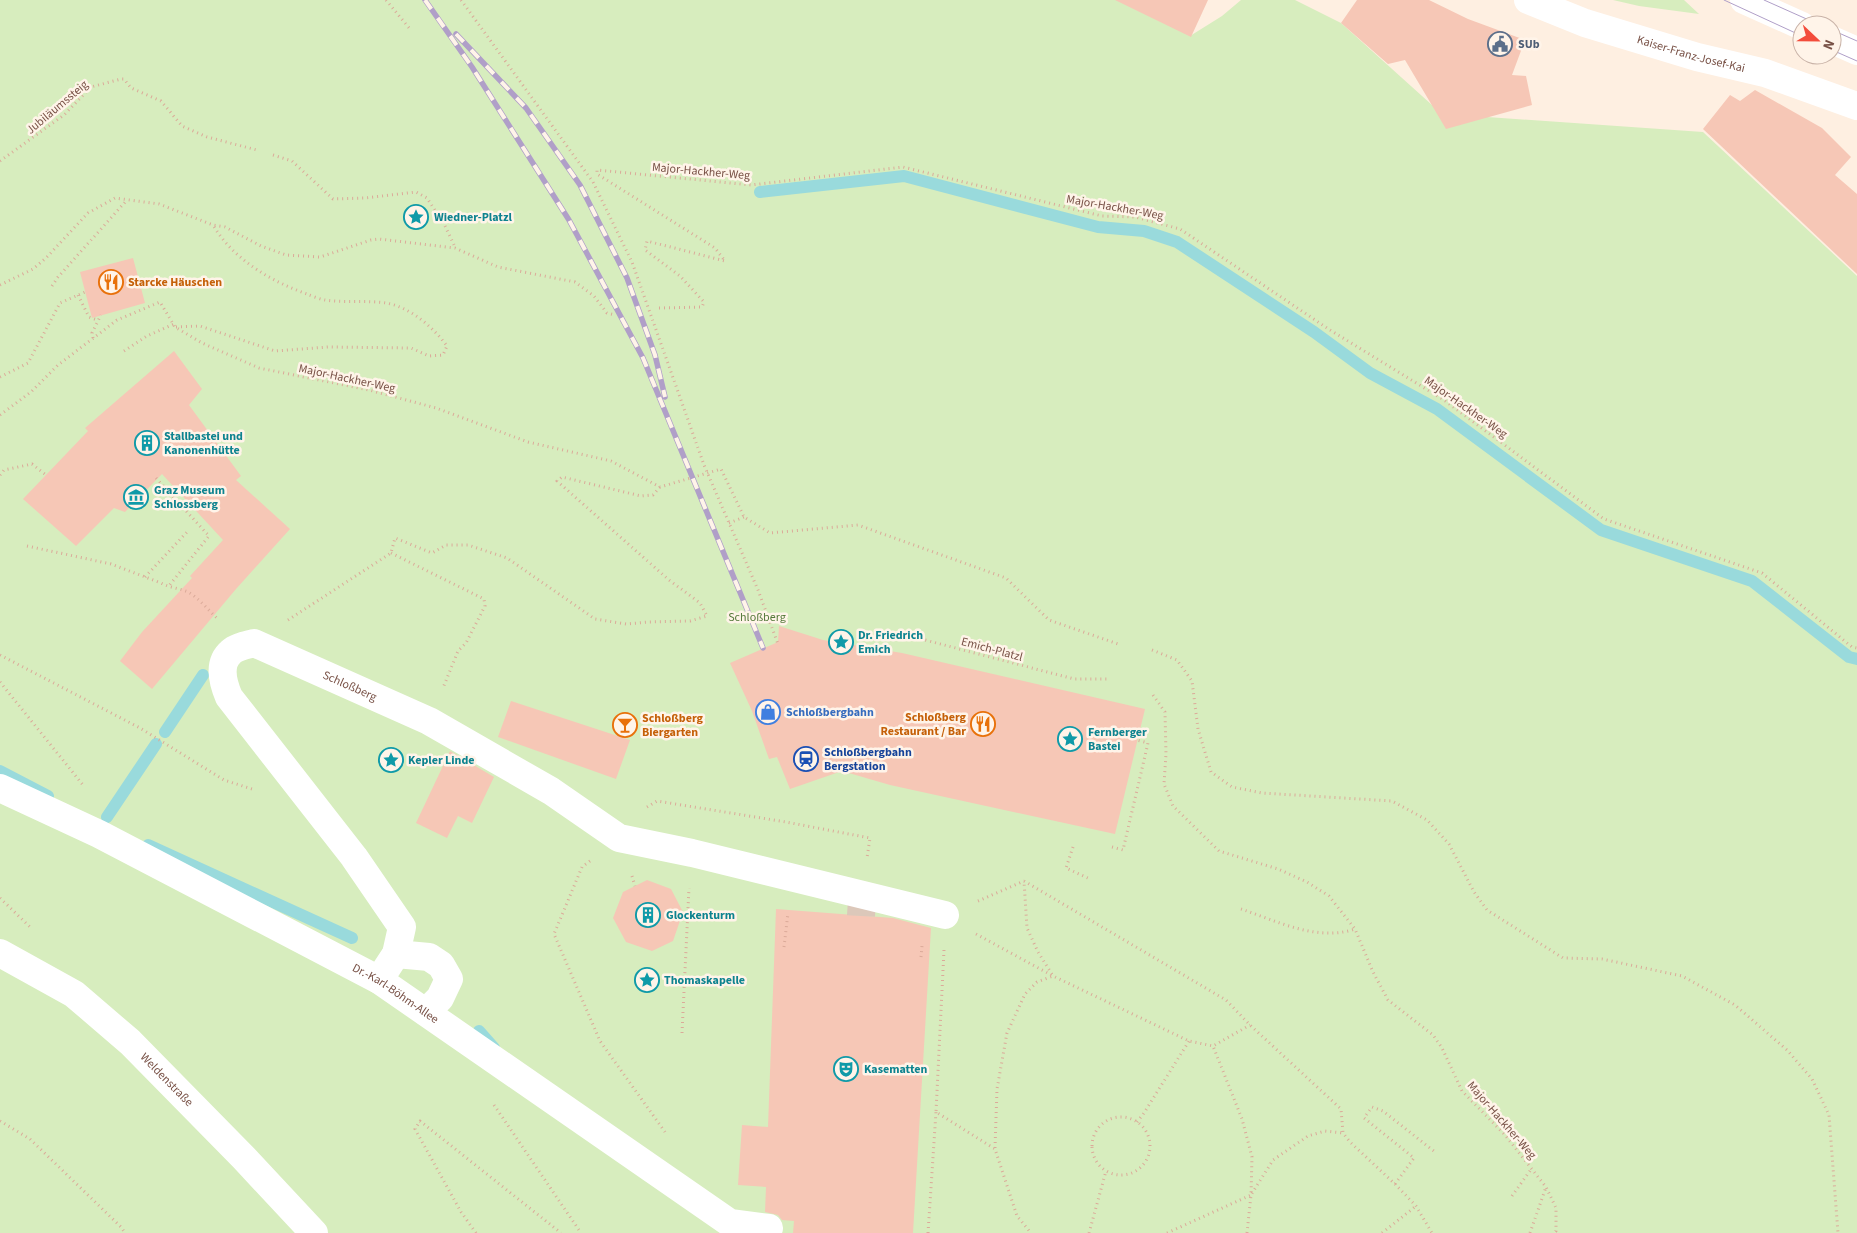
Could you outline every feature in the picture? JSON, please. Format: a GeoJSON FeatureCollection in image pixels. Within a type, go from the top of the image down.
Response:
{"type":"FeatureCollection","features":[{"type":"Feature","properties":{"kind":"street","name":"Kaiser-Franz-Josef-Kai"},"geometry":{"type":"LineString","coordinates":[[1528,0],[1585,22],[1697,57],[1765,73],[1857,106]]}},
{"type":"Feature","properties":{"kind":"street"},"geometry":{"type":"LineString","coordinates":[[1744,0],[1792,22]]}},
{"type":"Feature","properties":{"kind":"street"},"geometry":{"type":"LineString","coordinates":[[1842,44],[1857,51]]}},
{"type":"Feature","properties":{"kind":"street"},"geometry":{"type":"LineString","coordinates":[[265,648],[232,650],[223,661],[222,675],[225,687],[229,697],[311,804],[354,856],[402,928],[396,954],[380,980]]}},
{"type":"Feature","properties":{"kind":"street","name":"Schloßberg"},"geometry":{"type":"LineString","coordinates":[[265,648],[429,721],[551,791],[619,838],[692,853],[945,915]]}},
{"type":"Feature","properties":{"kind":"street","name":"Dr.-Karl-Böhm-Allee"},"geometry":{"type":"LineString","coordinates":[[0,788],[99,834],[380,980],[730,1223],[769,1228]]}},
{"type":"Feature","properties":{"kind":"street","name":"Weldenstraße"},"geometry":{"type":"LineString","coordinates":[[0,953],[74,994],[130,1042],[244,1158],[314,1233]]}},
{"type":"Feature","properties":{"kind":"street"},"geometry":{"type":"LineString","coordinates":[[396,954],[428,957],[441,964],[449,980],[440,998],[426,1012]]}},
{"type":"Feature","properties":{"kind":"path"},"geometry":{"type":"LineString","coordinates":[[386,0],[410,29]]}},
{"type":"Feature","properties":{"kind":"path"},"geometry":{"type":"LineString","coordinates":[[461,0],[593,182],[632,262],[704,465],[758,590],[778,644]]}},
{"type":"Feature","properties":{"kind":"path","name":"Jubiläumssteig"},"geometry":{"type":"LineString","coordinates":[[0,161],[64,115],[91,87],[122,79],[131,88],[161,101],[182,126],[207,136],[257,150]]}},
{"type":"Feature","properties":{"kind":"path"},"geometry":{"type":"LineString","coordinates":[[273,155],[292,161],[333,199],[365,198],[416,192],[427,198],[445,226],[455,248]]}},
{"type":"Feature","properties":{"kind":"path","name":"Major-Hackher-Weg"},"geometry":{"type":"LineString","coordinates":[[659,308],[702,307],[704,302],[680,276],[645,250],[648,241],[725,261],[715,248],[597,174],[597,170],[751,185],[904,167],[1102,216],[1135,217],[1180,229],[1330,330],[1444,400],[1604,519],[1762,573],[1852,647],[1857,648]]}},
{"type":"Feature","properties":{"kind":"path"},"geometry":{"type":"LineString","coordinates":[[0,285],[33,270],[88,214],[115,198],[159,204],[234,230],[261,246],[286,255],[320,257],[371,240],[389,239],[455,248],[498,267],[575,282],[594,296],[607,313],[615,315]]}},
{"type":"Feature","properties":{"kind":"path"},"geometry":{"type":"LineString","coordinates":[[52,286],[128,200]]}},
{"type":"Feature","properties":{"kind":"path","name":"Major-Hackher-Weg"},"geometry":{"type":"LineString","coordinates":[[174,326],[200,326],[275,351],[328,347],[411,348],[429,356],[443,355],[447,346],[412,312],[387,303],[323,300],[286,287],[244,260],[220,236],[213,224]]}},
{"type":"Feature","properties":{"kind":"path"},"geometry":{"type":"LineString","coordinates":[[0,377],[28,364],[60,302],[85,292]]}},
{"type":"Feature","properties":{"kind":"path"},"geometry":{"type":"LineString","coordinates":[[78,295],[90,318],[98,320]]}},
{"type":"Feature","properties":{"kind":"path"},"geometry":{"type":"LineString","coordinates":[[0,415],[31,392],[58,365],[117,320],[160,302],[174,326],[146,336],[124,351]]}},
{"type":"Feature","properties":{"kind":"path"},"geometry":{"type":"LineString","coordinates":[[93,338],[92,333],[101,315]]}},
{"type":"Feature","properties":{"kind":"path","name":"Major-Hackher-Weg"},"geometry":{"type":"LineString","coordinates":[[174,326],[202,343],[259,368],[368,390],[436,408],[528,442],[611,461],[660,486]]}},
{"type":"Feature","properties":{"kind":"path"},"geometry":{"type":"LineString","coordinates":[[0,475],[4,470],[32,464],[46,475]]}},
{"type":"Feature","properties":{"kind":"path"},"geometry":{"type":"LineString","coordinates":[[391,553],[392,542],[395,538],[432,554],[446,545],[468,545],[507,558],[595,619],[626,624],[696,620],[707,616],[700,603],[668,580],[557,481],[562,477],[641,496],[653,495],[660,486],[721,469],[744,517],[770,533],[858,524],[1006,578],[1049,620],[1121,645]]}},
{"type":"Feature","properties":{"kind":"path"},"geometry":{"type":"LineString","coordinates":[[156,478],[209,536],[168,587]]}},
{"type":"Feature","properties":{"kind":"path"},"geometry":{"type":"LineString","coordinates":[[729,523],[744,517]]}},
{"type":"Feature","properties":{"kind":"path"},"geometry":{"type":"LineString","coordinates":[[146,577],[187,532]]}},
{"type":"Feature","properties":{"kind":"path"},"geometry":{"type":"LineString","coordinates":[[28,546],[111,564],[168,587],[188,592],[238,635],[265,648],[273,629],[391,553]]}},
{"type":"Feature","properties":{"kind":"path"},"geometry":{"type":"LineString","coordinates":[[391,553],[484,599],[485,606],[466,644],[458,651],[429,721]]}},
{"type":"Feature","properties":{"kind":"path","name":"Emich-Platzl"},"geometry":{"type":"LineString","coordinates":[[906,635],[1074,679],[1109,679]]}},
{"type":"Feature","properties":{"kind":"path"},"geometry":{"type":"LineString","coordinates":[[1152,650],[1177,660],[1192,681],[1198,729],[1211,772],[1232,787],[1262,793],[1392,801],[1427,820],[1449,844],[1474,892],[1487,910],[1563,958],[1602,959],[1682,976],[1735,1006],[1786,1050],[1812,1079],[1829,1115],[1838,1233]]}},
{"type":"Feature","properties":{"kind":"path"},"geometry":{"type":"LineString","coordinates":[[0,655],[140,728],[224,780],[272,795],[311,804]]}},
{"type":"Feature","properties":{"kind":"path"},"geometry":{"type":"LineString","coordinates":[[0,682],[95,800],[99,834]]}},
{"type":"Feature","properties":{"kind":"path","name":"Major-Hackher-Weg"},"geometry":{"type":"LineString","coordinates":[[1153,695],[1165,712],[1166,754],[1164,784],[1173,806],[1219,851],[1278,869],[1307,882],[1329,896],[1355,930],[1373,972],[1388,1000],[1433,1035],[1442,1048],[1462,1091],[1505,1135],[1546,1186],[1556,1208],[1556,1231],[1554,1233]]}},
{"type":"Feature","properties":{"kind":"path"},"geometry":{"type":"LineString","coordinates":[[1112,847],[1123,850],[1148,743],[1138,740]]}},
{"type":"Feature","properties":{"kind":"path"},"geometry":{"type":"LineString","coordinates":[[668,1136],[600,1041],[554,934],[582,867],[619,838],[627,819],[657,801],[870,838],[866,864]]}},
{"type":"Feature","properties":{"kind":"path"},"geometry":{"type":"LineString","coordinates":[[1073,847],[1066,868],[1090,879]]}},
{"type":"Feature","properties":{"kind":"path"},"geometry":{"type":"LineString","coordinates":[[682,1033],[692,853]]}},
{"type":"Feature","properties":{"kind":"path"},"geometry":{"type":"LineString","coordinates":[[945,915],[1024,881]]}},
{"type":"Feature","properties":{"kind":"path"},"geometry":{"type":"LineString","coordinates":[[1024,881],[1027,928],[1038,952],[1053,976]]}},
{"type":"Feature","properties":{"kind":"path"},"geometry":{"type":"LineString","coordinates":[[1024,881],[1226,1000],[1341,1109],[1343,1133],[1416,1206],[1432,1233]]}},
{"type":"Feature","properties":{"kind":"path"},"geometry":{"type":"LineString","coordinates":[[1241,909],[1307,932],[1344,933],[1355,930]]}},
{"type":"Feature","properties":{"kind":"path"},"geometry":{"type":"LineString","coordinates":[[784,947],[788,910]]}},
{"type":"Feature","properties":{"kind":"path"},"geometry":{"type":"LineString","coordinates":[[945,915],[1053,976],[1189,1041],[1213,1046],[1250,1024]]}},
{"type":"Feature","properties":{"kind":"path"},"geometry":{"type":"LineString","coordinates":[[928,1233],[936,1112],[945,915]]}},
{"type":"Feature","properties":{"kind":"path"},"geometry":{"type":"LineString","coordinates":[[1031,1233],[1017,1216],[995,1149],[997,1089],[1008,1033],[1025,994],[1037,982],[1053,976]]}},
{"type":"Feature","properties":{"kind":"path"},"geometry":{"type":"LineString","coordinates":[[1137,1122],[1189,1041]]}},
{"type":"Feature","properties":{"kind":"path"},"geometry":{"type":"LineString","coordinates":[[1213,1046],[1242,1119],[1252,1157],[1247,1233]]}},
{"type":"Feature","properties":{"kind":"path"},"geometry":{"type":"LineString","coordinates":[[489,1056],[489,1097],[581,1233]]}},
{"type":"Feature","properties":{"kind":"path"},"geometry":{"type":"LineString","coordinates":[[1395,1184],[1414,1158],[1364,1118],[1372,1107],[1383,1111],[1436,1152]]}},
{"type":"Feature","properties":{"kind":"path"},"geometry":{"type":"LineString","coordinates":[[936,1112],[995,1149]]}},
{"type":"Feature","properties":{"kind":"path"},"geometry":{"type":"LineString","coordinates":[[1111,1118],[1129,1118],[1137,1122],[1144,1128],[1150,1147],[1142,1165],[1135,1171],[1125,1174],[1106,1171],[1094,1157],[1092,1148],[1096,1130],[1102,1123],[1111,1118]]}},
{"type":"Feature","properties":{"kind":"path"},"geometry":{"type":"LineString","coordinates":[[0,1121],[30,1139],[121,1227],[124,1233]]}},
{"type":"Feature","properties":{"kind":"path"},"geometry":{"type":"LineString","coordinates":[[476,1233],[461,1212],[415,1129],[420,1121],[561,1233]]}},
{"type":"Feature","properties":{"kind":"path"},"geometry":{"type":"LineString","coordinates":[[1167,1233],[1251,1195],[1273,1160],[1308,1136],[1325,1131],[1343,1133]]}},
{"type":"Feature","properties":{"kind":"path"},"geometry":{"type":"LineString","coordinates":[[1512,1196],[1532,1168]]}},
{"type":"Feature","properties":{"kind":"path"},"geometry":{"type":"LineString","coordinates":[[1089,1233],[1106,1171]]}},
{"type":"Feature","properties":{"kind":"path"},"geometry":{"type":"LineString","coordinates":[[1530,1233],[1546,1186]]}},
{"type":"Feature","properties":{"kind":"path"},"geometry":{"type":"LineString","coordinates":[[1382,1233],[1416,1206]]}},
{"type":"Feature","properties":{"kind":"green space","name":"Schloßberg"},"geometry":{"type":"Polygon","coordinates":[[[0,0],[1145,0],[1190,36],[1222,16],[1241,0],[1295,0],[1341,23],[1432,105],[1487,117],[1703,132],[1857,276],[1857,1233],[0,1233],[0,0]]]}},
{"type":"Feature","properties":{"kind":"green space"},"geometry":{"type":"Polygon","coordinates":[[[1613,0],[1684,0],[1699,14],[1639,6],[1613,0]]]}},
{"type":"Feature","properties":{"kind":"building"},"geometry":{"type":"Polygon","coordinates":[[[1115,0],[1208,0],[1191,37],[1115,0]]]}},
{"type":"Feature","properties":{"kind":"building"},"geometry":{"type":"Polygon","coordinates":[[[1357,0],[1429,0],[1468,19],[1525,40],[1512,75],[1526,76],[1532,105],[1446,129],[1405,60],[1388,64],[1341,23],[1357,0]]]}},
{"type":"Feature","properties":{"kind":"building"},"geometry":{"type":"Polygon","coordinates":[[[1755,90],[1822,128],[1851,157],[1835,175],[1857,194],[1857,274],[1703,129],[1730,95],[1740,101],[1755,90]]]}},
{"type":"Feature","properties":{"kind":"building","name":"Starcke Häuschen"},"geometry":{"type":"Polygon","coordinates":[[[133,258],[145,303],[92,318],[80,272],[133,258]]]}},
{"type":"Feature","properties":{"kind":"building","name":"Stallbastei und Kanonenhütte"},"geometry":{"type":"Polygon","coordinates":[[[174,351],[202,389],[189,405],[241,476],[236,480],[290,529],[236,589],[152,689],[120,661],[142,632],[192,578],[190,576],[223,540],[162,474],[125,512],[114,508],[76,546],[23,499],[88,431],[85,428],[174,351]]]}},
{"type":"Feature","properties":{"kind":"building","name":"Schloßberg Restaurant / Bar"},"geometry":{"type":"Polygon","coordinates":[[[779,626],[823,640],[902,653],[1145,709],[1115,834],[890,785],[842,771],[790,789],[777,757],[769,759],[752,711],[730,663],[778,642],[779,626]]]}},
{"type":"Feature","properties":{"kind":"building"},"geometry":{"type":"Polygon","coordinates":[[[511,701],[630,740],[616,779],[498,737],[511,701]]]}},
{"type":"Feature","properties":{"kind":"building"},"geometry":{"type":"Polygon","coordinates":[[[450,751],[494,777],[472,823],[458,816],[447,838],[416,823],[450,751]]]}},
{"type":"Feature","properties":{"kind":"building","name":"Glockenturm"},"geometry":{"type":"Polygon","coordinates":[[[647,880],[671,889],[683,912],[673,941],[652,951],[626,942],[613,918],[623,892],[647,880]]]}},
{"type":"Feature","properties":{"kind":"building","name":"Kasematten"},"geometry":{"type":"Polygon","coordinates":[[[776,909],[893,918],[931,928],[913,1233],[793,1233],[794,1221],[782,1220],[778,1215],[765,1212],[766,1187],[738,1185],[742,1125],[768,1127],[776,909]]]}},
{"type":"Feature","properties":{"kind":"waterway"},"geometry":{"type":"LineString","coordinates":[[760,192],[904,176],[1098,227],[1144,231],[1177,242],[1314,332],[1370,373],[1437,409],[1601,530],[1752,581],[1849,657],[1857,659]]}},
{"type":"Feature","properties":{"kind":"waterway"},"geometry":{"type":"LineString","coordinates":[[165,732],[203,675]]}},
{"type":"Feature","properties":{"kind":"waterway"},"geometry":{"type":"LineString","coordinates":[[107,817],[156,744]]}},
{"type":"Feature","properties":{"kind":"waterway"},"geometry":{"type":"LineString","coordinates":[[0,771],[48,796]]}},
{"type":"Feature","properties":{"kind":"waterway"},"geometry":{"type":"LineString","coordinates":[[148,845],[352,938]]}},
{"type":"Feature","properties":{"kind":"waterway"},"geometry":{"type":"LineString","coordinates":[[479,1031],[494,1048]]}},
{"type":"Feature","properties":{"kind":"tunnel"},"geometry":{"type":"LineString","coordinates":[[861,916],[863,881]]}},
{"type":"Feature","properties":{"kind":"tram line"},"geometry":{"type":"LineString","coordinates":[[1724,0],[1792,31]]}},
{"type":"Feature","properties":{"kind":"tram line"},"geometry":{"type":"LineString","coordinates":[[1764,0],[1798,15]]}},
{"type":"Feature","properties":{"kind":"tram line"},"geometry":{"type":"LineString","coordinates":[[1842,34],[1857,41]]}},
{"type":"Feature","properties":{"kind":"tram line"},"geometry":{"type":"LineString","coordinates":[[1842,54],[1857,61]]}},
{"type":"Feature","properties":{"kind":"railway"},"geometry":{"type":"LineString","coordinates":[[425,0],[472,67],[569,220],[643,358],[763,648]]}},
{"type":"Feature","properties":{"kind":"railway"},"geometry":{"type":"LineString","coordinates":[[456,34],[526,108],[580,185],[627,278],[655,355],[665,397]]}},
{"type":"Feature","properties":{"kind":"place","name":"SUb"},"geometry":{"type":"Point","coordinates":[1500,44]}},
{"type":"Feature","properties":{"kind":"place","name":"Wiedner-Platzl"},"geometry":{"type":"Point","coordinates":[416,217]}},
{"type":"Feature","properties":{"kind":"place","name":"Starcke Häuschen"},"geometry":{"type":"Point","coordinates":[111,282]}},
{"type":"Feature","properties":{"kind":"place","name":"Stallbastei und Kanonenhütte"},"geometry":{"type":"Point","coordinates":[147,443]}},
{"type":"Feature","properties":{"kind":"place","name":"Graz Museum Schlossberg"},"geometry":{"type":"Point","coordinates":[136,497]}},
{"type":"Feature","properties":{"kind":"place","name":"Dr. Friedrich Emich"},"geometry":{"type":"Point","coordinates":[841,642]}},
{"type":"Feature","properties":{"kind":"place","name":"Schloßbergbahn"},"geometry":{"type":"Point","coordinates":[768,712]}},
{"type":"Feature","properties":{"kind":"place","name":"Schloßberg Restaurant / Bar"},"geometry":{"type":"Point","coordinates":[983,724]}},
{"type":"Feature","properties":{"kind":"place","name":"Schloßberg Biergarten"},"geometry":{"type":"Point","coordinates":[625,725]}},
{"type":"Feature","properties":{"kind":"place","name":"Fernberger Bastei"},"geometry":{"type":"Point","coordinates":[1070,739]}},
{"type":"Feature","properties":{"kind":"place","name":"Schloßbergbahn Bergstation"},"geometry":{"type":"Point","coordinates":[806,759]}},
{"type":"Feature","properties":{"kind":"place","name":"Kepler Linde"},"geometry":{"type":"Point","coordinates":[391,760]}},
{"type":"Feature","properties":{"kind":"place","name":"Glockenturm"},"geometry":{"type":"Point","coordinates":[648,915]}},
{"type":"Feature","properties":{"kind":"place","name":"Thomaskapelle"},"geometry":{"type":"Point","coordinates":[647,980]}},
{"type":"Feature","properties":{"kind":"place","name":"Kasematten"},"geometry":{"type":"Point","coordinates":[846,1069]}}]}
